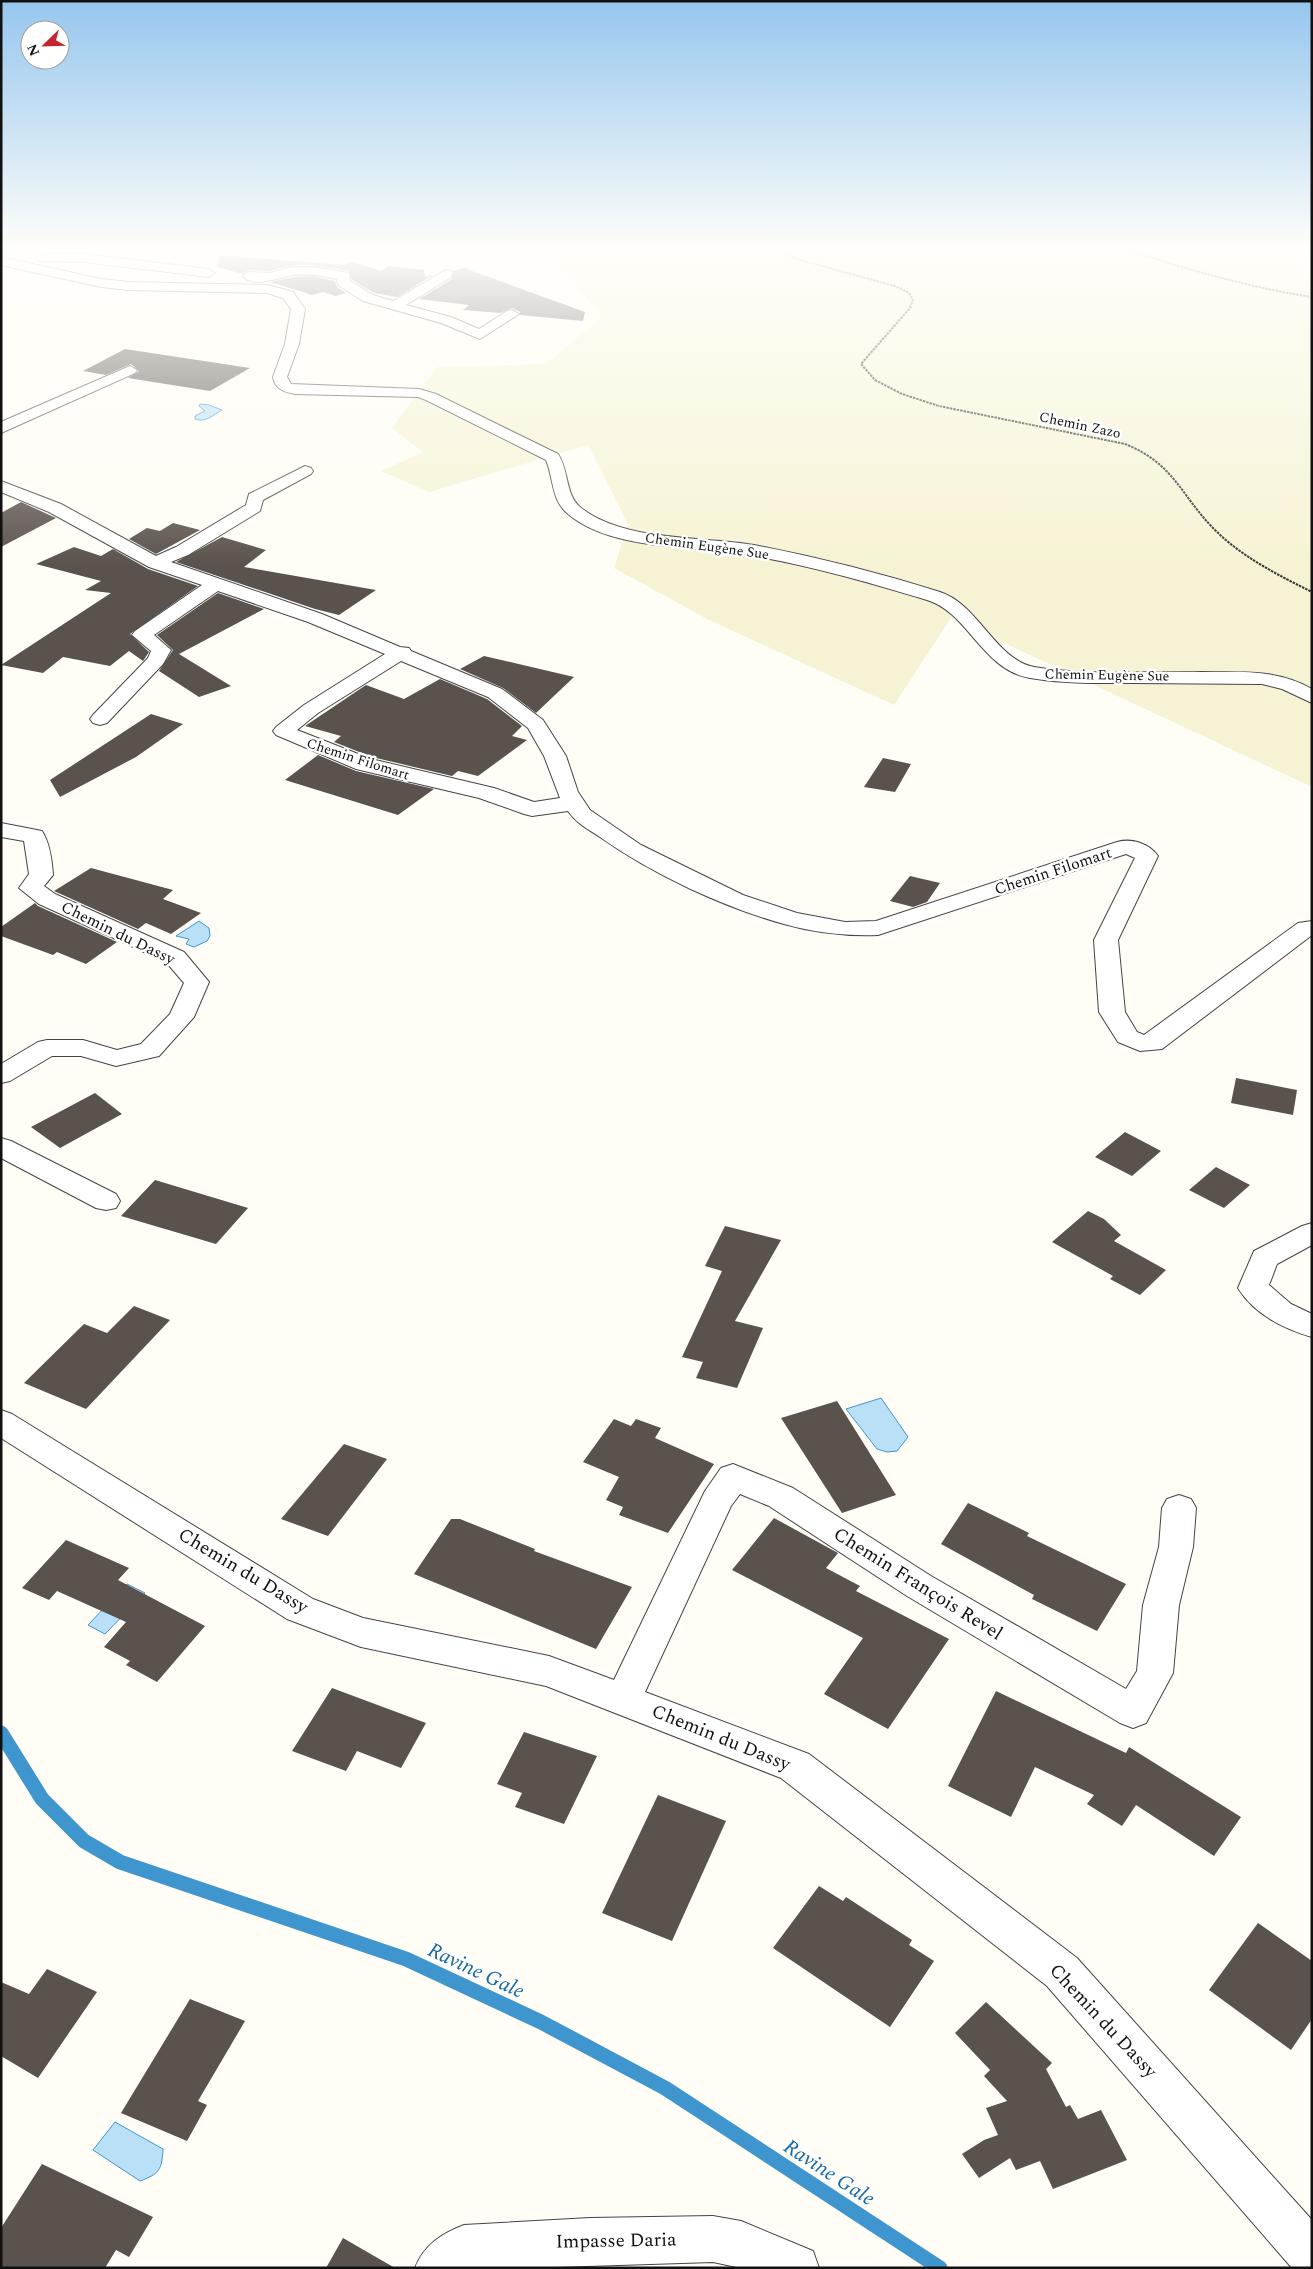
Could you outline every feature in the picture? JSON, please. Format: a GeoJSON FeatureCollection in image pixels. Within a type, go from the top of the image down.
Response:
{"type":"FeatureCollection","features":[{"type":"Feature","properties":{"kind":"street","name":"Chemin Eugène Sue"},"geometry":{"type":"LineString","coordinates":[[287,353],[280,377],[281,382],[286,387],[305,390],[406,392],[431,397],[552,457],[556,464],[565,500],[577,512],[609,529],[628,535],[760,551],[937,597],[959,612],[1013,666],[1030,672],[1080,677],[1262,678],[1289,684],[1312,696]]}},
{"type":"Feature","properties":{"kind":"street"},"geometry":{"type":"LineString","coordinates":[[1,428],[130,370]]}},
{"type":"Feature","properties":{"kind":"street"},"geometry":{"type":"LineString","coordinates":[[155,563],[182,551],[254,507],[255,498],[304,471]]}},
{"type":"Feature","properties":{"kind":"street","name":"Chemin Filomart"},"geometry":{"type":"LineString","coordinates":[[1,486],[55,508],[155,563],[315,618],[402,652],[494,692],[536,724],[555,756],[567,792],[582,815],[633,850],[735,900],[792,919],[845,929],[878,928],[1125,847],[1138,849],[1147,856],[1106,940],[1112,1012],[1127,1037],[1140,1043],[1153,1043],[1310,925]]}},
{"type":"Feature","properties":{"kind":"street"},"geometry":{"type":"LineString","coordinates":[[100,719],[156,660],[161,650],[142,635],[216,584]]}},
{"type":"Feature","properties":{"kind":"street","name":"Chemin Filomart"},"geometry":{"type":"LineString","coordinates":[[402,652],[311,709],[283,731],[301,740],[364,764],[486,793],[532,808],[575,803]]}},
{"type":"Feature","properties":{"kind":"street","name":"Chemin du Dassy"},"geometry":{"type":"LineString","coordinates":[[1,830],[34,836],[40,858],[41,875],[31,888],[47,899],[175,957],[197,982],[181,1017],[150,1050],[116,1058],[83,1048],[47,1048],[1,1075]]}},
{"type":"Feature","properties":{"kind":"street"},"geometry":{"type":"LineString","coordinates":[[1,1147],[106,1201]]}},
{"type":"Feature","properties":{"kind":"street"},"geometry":{"type":"LineString","coordinates":[[1312,1233],[1264,1258],[1253,1288],[1280,1312],[1312,1326]]}},
{"type":"Feature","properties":{"kind":"street","name":"Chemin du Dassy"},"geometry":{"type":"LineString","coordinates":[[1,1422],[300,1609],[361,1632],[549,1671],[795,1766],[1062,1972],[1312,2255]]}},
{"type":"Feature","properties":{"kind":"street","name":"Chemin François Revel"},"geometry":{"type":"LineString","coordinates":[[623,1700],[717,1500],[733,1477],[781,1497],[919,1586],[1133,1712],[1155,1673],[1161,1605],[1176,1547],[1179,1508]]}},
{"type":"Feature","properties":{"kind":"street","name":"Impasse Daria"},"geometry":{"type":"LineString","coordinates":[[438,2268],[464,2248],[590,2241],[713,2239],[741,2244],[796,2268]]}},
{"type":"Feature","properties":{"kind":"path","name":"Chemin Zazo"},"geometry":{"type":"LineString","coordinates":[[871,353],[861,364],[863,369],[871,376],[904,394],[928,403],[957,411],[1095,437],[1125,444],[1147,453],[1165,465],[1192,505],[1218,533],[1259,563],[1312,592]]}},
{"type":"Feature","properties":{"kind":"shaded area"},"geometry":{"type":"Polygon","coordinates":[[[559,353],[1312,353],[1312,787],[951,618],[894,705],[709,620],[614,568],[628,524],[588,445],[429,492],[381,471],[423,452],[392,428],[437,367],[546,364],[559,353]]]}},
{"type":"Feature","properties":{"kind":"water"},"geometry":{"type":"Polygon","coordinates":[[[200,404],[222,410],[203,420],[195,419],[195,416],[205,411],[199,406],[200,404]]]}},
{"type":"Feature","properties":{"kind":"water"},"geometry":{"type":"Polygon","coordinates":[[[199,921],[209,928],[210,936],[207,941],[194,947],[186,944],[189,939],[176,936],[199,921]]]}},
{"type":"Feature","properties":{"kind":"water"},"geometry":{"type":"Polygon","coordinates":[[[881,1398],[908,1437],[897,1451],[887,1452],[877,1449],[846,1409],[881,1398]]]}},
{"type":"Feature","properties":{"kind":"water"},"geometry":{"type":"Polygon","coordinates":[[[127,1584],[145,1593],[105,1634],[88,1625],[127,1584]]]}},
{"type":"Feature","properties":{"kind":"water"},"geometry":{"type":"Polygon","coordinates":[[[115,2122],[163,2149],[160,2167],[151,2176],[140,2181],[93,2150],[115,2122]]]}},
{"type":"Feature","properties":{"kind":"building"},"geometry":{"type":"Polygon","coordinates":[[[118,353],[151,353],[250,368],[210,391],[128,378],[139,371],[131,364],[106,375],[83,371],[118,353]]]}},
{"type":"Feature","properties":{"kind":"building"},"geometry":{"type":"Polygon","coordinates":[[[21,502],[56,518],[1,547],[1,513],[21,502]]]}},
{"type":"Feature","properties":{"kind":"building"},"geometry":{"type":"Polygon","coordinates":[[[173,523],[200,530],[156,554],[129,539],[147,528],[160,531],[173,523]]]}},
{"type":"Feature","properties":{"kind":"building"},"geometry":{"type":"Polygon","coordinates":[[[222,537],[266,550],[244,567],[376,590],[339,615],[315,609],[176,562],[222,537]]]}},
{"type":"Feature","properties":{"kind":"building"},"geometry":{"type":"Polygon","coordinates":[[[74,547],[101,556],[113,549],[148,569],[198,586],[130,634],[149,652],[143,661],[129,651],[110,666],[63,657],[43,673],[1,665],[111,593],[85,590],[101,581],[36,564],[74,547]]]}},
{"type":"Feature","properties":{"kind":"building"},"geometry":{"type":"Polygon","coordinates":[[[218,593],[264,609],[179,654],[231,686],[199,697],[159,671],[173,650],[157,635],[218,593]]]}},
{"type":"Feature","properties":{"kind":"building"},"geometry":{"type":"Polygon","coordinates":[[[484,656],[574,677],[536,713],[503,688],[460,669],[484,656]]]}},
{"type":"Feature","properties":{"kind":"building"},"geometry":{"type":"Polygon","coordinates":[[[440,679],[487,699],[522,726],[512,736],[527,740],[478,776],[458,771],[452,776],[372,757],[334,742],[341,736],[305,726],[366,685],[404,699],[440,679]]]}},
{"type":"Feature","properties":{"kind":"building"},"geometry":{"type":"Polygon","coordinates":[[[151,714],[183,724],[136,757],[60,797],[50,780],[151,714]]]}},
{"type":"Feature","properties":{"kind":"building"},"geometry":{"type":"Polygon","coordinates":[[[318,755],[356,771],[434,789],[398,815],[285,780],[318,755]]]}},
{"type":"Feature","properties":{"kind":"building"},"geometry":{"type":"Polygon","coordinates":[[[883,758],[911,764],[895,792],[864,787],[883,758]]]}},
{"type":"Feature","properties":{"kind":"building"},"geometry":{"type":"Polygon","coordinates":[[[91,868],[173,890],[163,899],[201,913],[171,934],[146,923],[138,929],[54,891],[91,868]]]}},
{"type":"Feature","properties":{"kind":"building"},"geometry":{"type":"Polygon","coordinates":[[[910,876],[940,883],[927,902],[913,907],[890,901],[910,876]]]}},
{"type":"Feature","properties":{"kind":"building"},"geometry":{"type":"Polygon","coordinates":[[[35,903],[117,942],[86,964],[57,952],[53,955],[1,936],[1,927],[35,903]]]}},
{"type":"Feature","properties":{"kind":"building"},"geometry":{"type":"Polygon","coordinates":[[[1236,1078],[1297,1090],[1293,1115],[1231,1103],[1236,1078]]]}},
{"type":"Feature","properties":{"kind":"building"},"geometry":{"type":"Polygon","coordinates":[[[95,1093],[122,1114],[60,1148],[31,1127],[95,1093]]]}},
{"type":"Feature","properties":{"kind":"building"},"geometry":{"type":"Polygon","coordinates":[[[1125,1132],[1161,1151],[1132,1176],[1095,1157],[1125,1132]]]}},
{"type":"Feature","properties":{"kind":"building"},"geometry":{"type":"Polygon","coordinates":[[[1216,1167],[1250,1185],[1224,1208],[1189,1190],[1216,1167]]]}},
{"type":"Feature","properties":{"kind":"building"},"geometry":{"type":"Polygon","coordinates":[[[155,1180],[248,1208],[216,1244],[121,1216],[155,1180]]]}},
{"type":"Feature","properties":{"kind":"building"},"geometry":{"type":"Polygon","coordinates":[[[1088,1211],[1104,1219],[1121,1235],[1114,1241],[1166,1270],[1140,1295],[1110,1279],[1113,1276],[1052,1242],[1088,1211]]]}},
{"type":"Feature","properties":{"kind":"building"},"geometry":{"type":"Polygon","coordinates":[[[725,1226],[781,1240],[735,1321],[763,1328],[737,1388],[696,1378],[703,1362],[682,1357],[722,1271],[705,1266],[725,1226]]]}},
{"type":"Feature","properties":{"kind":"building"},"geometry":{"type":"Polygon","coordinates":[[[134,1306],[170,1320],[86,1409],[24,1383],[84,1324],[107,1333],[134,1306]]]}},
{"type":"Feature","properties":{"kind":"building"},"geometry":{"type":"Polygon","coordinates":[[[837,1401],[896,1495],[842,1513],[781,1418],[837,1401]]]}},
{"type":"Feature","properties":{"kind":"building"},"geometry":{"type":"Polygon","coordinates":[[[614,1419],[631,1426],[636,1419],[661,1428],[655,1438],[714,1464],[668,1533],[619,1515],[623,1507],[606,1500],[619,1477],[583,1462],[614,1419]]]}},
{"type":"Feature","properties":{"kind":"building"},"geometry":{"type":"Polygon","coordinates":[[[344,1444],[387,1459],[328,1536],[281,1519],[344,1444]]]}},
{"type":"Feature","properties":{"kind":"building"},"geometry":{"type":"Polygon","coordinates":[[[968,1503],[1029,1533],[1027,1536],[1126,1584],[1097,1631],[1032,1599],[1034,1595],[941,1544],[968,1503]]]}},
{"type":"Feature","properties":{"kind":"building"},"geometry":{"type":"Polygon","coordinates":[[[774,1518],[838,1553],[826,1568],[860,1586],[856,1591],[949,1639],[888,1729],[824,1694],[863,1638],[732,1570],[774,1518]]]}},
{"type":"Feature","properties":{"kind":"building"},"geometry":{"type":"Polygon","coordinates":[[[451,1519],[460,1519],[535,1549],[534,1551],[632,1587],[596,1649],[414,1574],[451,1519]]]}},
{"type":"Feature","properties":{"kind":"building"},"geometry":{"type":"Polygon","coordinates":[[[66,1540],[129,1568],[118,1580],[205,1626],[157,1682],[126,1665],[130,1661],[104,1647],[126,1622],[57,1591],[49,1600],[22,1588],[66,1540]]]}},
{"type":"Feature","properties":{"kind":"building"},"geometry":{"type":"Polygon","coordinates":[[[332,1688],[426,1723],[401,1768],[357,1751],[346,1771],[292,1751],[332,1688]]]}},
{"type":"Feature","properties":{"kind":"building"},"geometry":{"type":"Polygon","coordinates":[[[996,1691],[1126,1753],[1129,1747],[1241,1817],[1214,1856],[1136,1805],[1122,1826],[1087,1804],[1094,1795],[1035,1767],[1011,1817],[948,1786],[996,1691]]]}},
{"type":"Feature","properties":{"kind":"building"},"geometry":{"type":"Polygon","coordinates":[[[524,1732],[597,1756],[564,1824],[515,1807],[522,1793],[497,1784],[524,1732]]]}},
{"type":"Feature","properties":{"kind":"building"},"geometry":{"type":"Polygon","coordinates":[[[658,1795],[726,1821],[672,1941],[602,1913],[658,1795]]]}},
{"type":"Feature","properties":{"kind":"building"},"geometry":{"type":"Polygon","coordinates":[[[819,1886],[843,1901],[846,1897],[912,1940],[909,1945],[934,1961],[890,2027],[773,1948],[819,1886]]]}},
{"type":"Feature","properties":{"kind":"building"},"geometry":{"type":"Polygon","coordinates":[[[1258,1923],[1312,1961],[1312,2019],[1291,2050],[1209,1990],[1258,1923]]]}},
{"type":"Feature","properties":{"kind":"building"},"geometry":{"type":"Polygon","coordinates":[[[47,1969],[97,1992],[38,2078],[1,2056],[1,1982],[29,1994],[47,1969]]]}},
{"type":"Feature","properties":{"kind":"building"},"geometry":{"type":"Polygon","coordinates":[[[190,1999],[245,2021],[198,2101],[207,2105],[187,2141],[121,2113],[190,1999]]]}},
{"type":"Feature","properties":{"kind":"building"},"geometry":{"type":"Polygon","coordinates":[[[986,2002],[1052,2063],[1046,2069],[1066,2107],[1070,2105],[1078,2119],[1101,2110],[1127,2160],[1053,2189],[1040,2161],[1016,2170],[1010,2158],[979,2178],[962,2154],[984,2140],[998,2135],[986,2108],[1007,2101],[984,2076],[990,2070],[955,2033],[986,2002]]]}},
{"type":"Feature","properties":{"kind":"building"},"geometry":{"type":"Polygon","coordinates":[[[42,2164],[153,2217],[129,2257],[116,2250],[105,2268],[1,2268],[1,2228],[42,2164]]]}},
{"type":"Feature","properties":{"kind":"building"},"geometry":{"type":"Polygon","coordinates":[[[343,2238],[395,2268],[326,2268],[343,2238]]]}},
{"type":"Feature","properties":{"kind":"waterway","name":"Ravine Gale"},"geometry":{"type":"LineString","coordinates":[[1,1733],[42,1799],[84,1841],[120,1862],[406,1959],[541,2022],[665,2088],[940,2268]]}}]}
